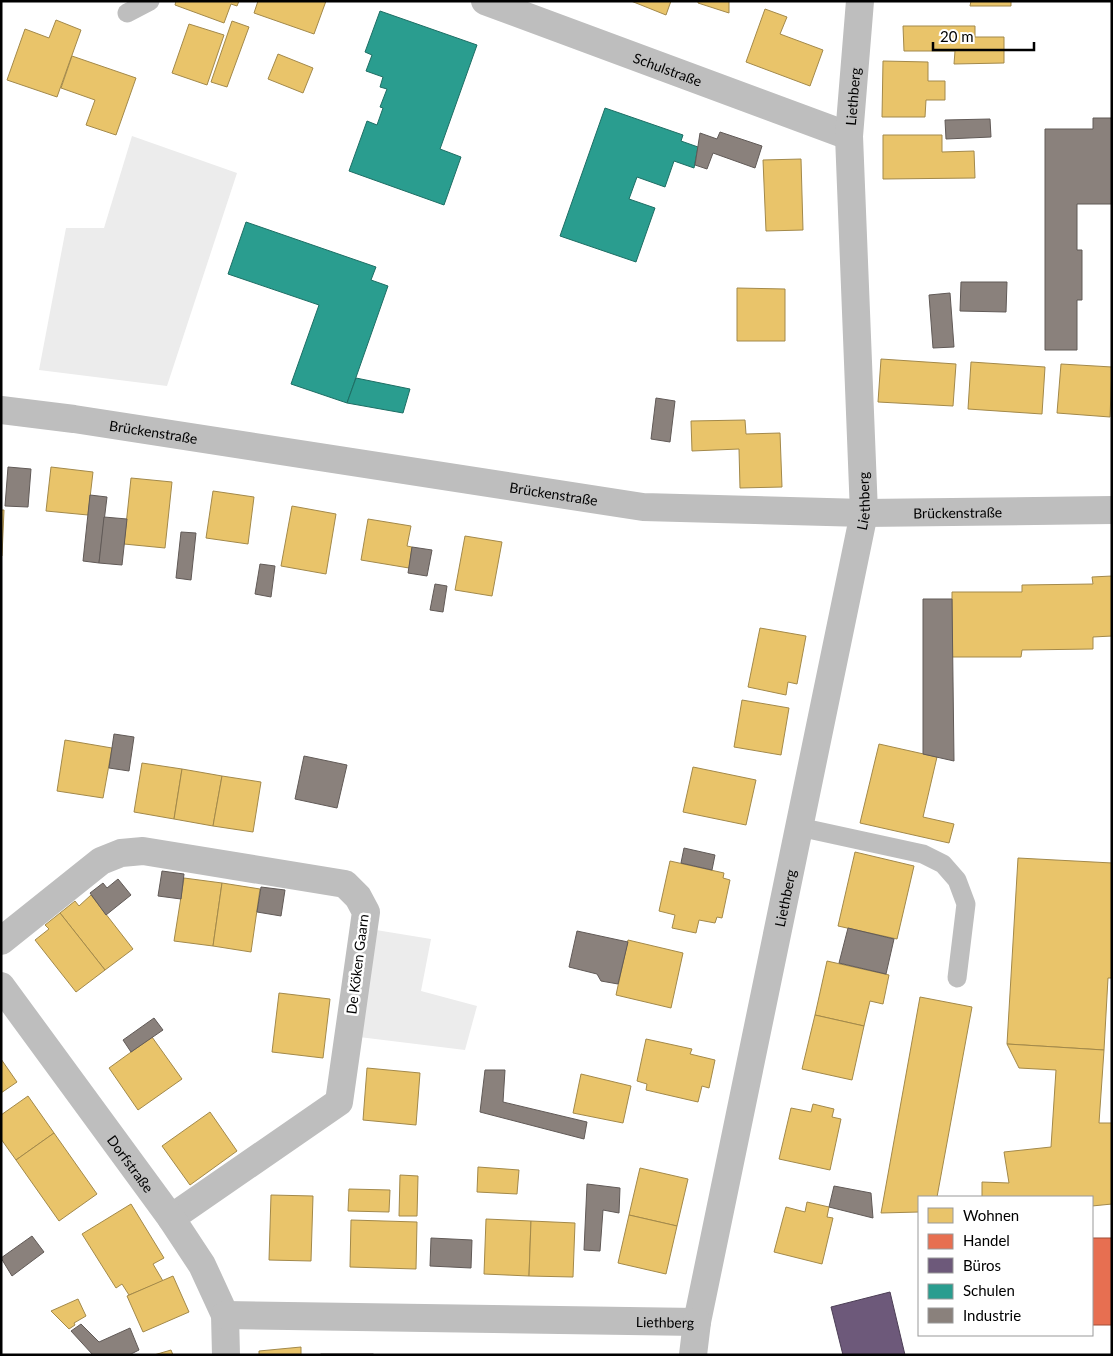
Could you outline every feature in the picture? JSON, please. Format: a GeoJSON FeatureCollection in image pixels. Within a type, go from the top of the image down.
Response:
{"type":"FeatureCollection","features":[{"type":"Feature","properties":{"kind":"street","name":"Schulstraße"},"geometry":{"type":"LineString","coordinates":[[485,1],[849,136]]}},
{"type":"Feature","properties":{"kind":"street","name":"Liethberg"},"geometry":{"type":"LineString","coordinates":[[225,1315],[697,1322],[864,513],[849,136],[860,1]]}},
{"type":"Feature","properties":{"kind":"street","name":"Brückenstraße"},"geometry":{"type":"LineString","coordinates":[[1,410],[74,419],[643,507],[864,513],[1112,510]]}},
{"type":"Feature","properties":{"kind":"street","name":"De Köken Gaarn"},"geometry":{"type":"LineString","coordinates":[[1,941],[101,861],[120,853],[143,851],[345,884],[358,897],[366,912],[339,1102],[171,1218]]}},
{"type":"Feature","properties":{"kind":"street","name":"Dorfstraße"},"geometry":{"type":"LineString","coordinates":[[1,986],[171,1218],[202,1265],[225,1315],[226,1355]]}},
{"type":"Feature","properties":{"kind":"street"},"geometry":{"type":"LineString","coordinates":[[693,1355],[697,1322]]}},
{"type":"Feature","properties":{"kind":"lane"},"geometry":{"type":"LineString","coordinates":[[127,13],[150,1]]}},
{"type":"Feature","properties":{"kind":"lane"},"geometry":{"type":"LineString","coordinates":[[799,827],[923,854],[943,864],[957,880],[966,904],[957,978]]}},
{"type":"Feature","properties":{"kind":"shaded area"},"geometry":{"type":"Polygon","coordinates":[[[132,136],[237,173],[167,386],[39,370],[66,228],[104,228],[132,136]]]}},
{"type":"Feature","properties":{"kind":"shaded area"},"geometry":{"type":"Polygon","coordinates":[[[376,930],[431,939],[421,991],[477,1006],[465,1050],[359,1037],[376,930]]]}},
{"type":"Feature","properties":{"kind":"building: Wohnen"},"geometry":{"type":"Polygon","coordinates":[[[176,1],[239,1],[237,6],[231,4],[224,23],[175,5],[176,1]]]}},
{"type":"Feature","properties":{"kind":"building: Wohnen"},"geometry":{"type":"Polygon","coordinates":[[[258,1],[326,1],[314,34],[254,13],[258,1]]]}},
{"type":"Feature","properties":{"kind":"building: Wohnen"},"geometry":{"type":"Polygon","coordinates":[[[631,1],[671,1],[666,15],[631,1]]]}},
{"type":"Feature","properties":{"kind":"building: Wohnen"},"geometry":{"type":"Polygon","coordinates":[[[698,1],[729,1],[729,13],[698,3],[698,1]]]}},
{"type":"Feature","properties":{"kind":"building: Wohnen"},"geometry":{"type":"Polygon","coordinates":[[[971,1],[1011,1],[1011,6],[970,6],[971,1]]]}},
{"type":"Feature","properties":{"kind":"building: Wohnen"},"geometry":{"type":"Polygon","coordinates":[[[765,9],[787,17],[780,34],[823,50],[810,86],[746,62],[765,9]]]}},
{"type":"Feature","properties":{"kind":"building: Wohnen"},"geometry":{"type":"Polygon","coordinates":[[[56,20],[81,30],[57,97],[7,80],[25,29],[49,38],[56,20]]]}},
{"type":"Feature","properties":{"kind":"building: Wohnen"},"geometry":{"type":"Polygon","coordinates":[[[232,21],[249,27],[227,87],[211,82],[232,21]]]}},
{"type":"Feature","properties":{"kind":"building: Wohnen"},"geometry":{"type":"Polygon","coordinates":[[[189,24],[224,35],[207,85],[172,73],[189,24]]]}},
{"type":"Feature","properties":{"kind":"building: Wohnen"},"geometry":{"type":"Polygon","coordinates":[[[903,26],[975,26],[975,37],[1004,37],[1004,63],[954,64],[955,51],[904,51],[903,26]]]}},
{"type":"Feature","properties":{"kind":"building: Wohnen"},"geometry":{"type":"Polygon","coordinates":[[[278,54],[313,68],[303,93],[268,79],[278,54]]]}},
{"type":"Feature","properties":{"kind":"building: Wohnen"},"geometry":{"type":"Polygon","coordinates":[[[72,56],[136,78],[116,135],[86,125],[95,100],[61,88],[72,56]]]}},
{"type":"Feature","properties":{"kind":"building: Wohnen"},"geometry":{"type":"Polygon","coordinates":[[[883,61],[928,62],[928,81],[945,81],[945,100],[926,100],[925,117],[882,117],[883,61]]]}},
{"type":"Feature","properties":{"kind":"building: Wohnen"},"geometry":{"type":"Polygon","coordinates":[[[883,135],[942,135],[942,152],[974,151],[975,178],[883,179],[883,135]]]}},
{"type":"Feature","properties":{"kind":"building: Wohnen"},"geometry":{"type":"Polygon","coordinates":[[[801,159],[803,230],[766,231],[763,160],[801,159]]]}},
{"type":"Feature","properties":{"kind":"building: Wohnen"},"geometry":{"type":"Polygon","coordinates":[[[737,288],[785,289],[785,341],[737,341],[737,288]]]}},
{"type":"Feature","properties":{"kind":"building: Wohnen"},"geometry":{"type":"Polygon","coordinates":[[[881,359],[956,364],[953,406],[878,402],[881,359]]]}},
{"type":"Feature","properties":{"kind":"building: Wohnen"},"geometry":{"type":"Polygon","coordinates":[[[971,362],[1045,367],[1042,414],[968,409],[971,362]]]}},
{"type":"Feature","properties":{"kind":"building: Wohnen"},"geometry":{"type":"Polygon","coordinates":[[[1061,364],[1112,367],[1110,417],[1057,413],[1061,364]]]}},
{"type":"Feature","properties":{"kind":"building: Wohnen"},"geometry":{"type":"Polygon","coordinates":[[[745,420],[746,434],[780,433],[782,487],[740,488],[739,449],[692,451],[691,421],[745,420]]]}},
{"type":"Feature","properties":{"kind":"building: Wohnen"},"geometry":{"type":"Polygon","coordinates":[[[51,467],[93,472],[88,515],[46,511],[51,467]]]}},
{"type":"Feature","properties":{"kind":"building: Wohnen"},"geometry":{"type":"Polygon","coordinates":[[[131,478],[172,482],[165,548],[124,544],[131,478]]]}},
{"type":"Feature","properties":{"kind":"building: Wohnen"},"geometry":{"type":"Polygon","coordinates":[[[213,491],[254,497],[248,544],[206,538],[213,491]]]}},
{"type":"Feature","properties":{"kind":"building: Wohnen"},"geometry":{"type":"Polygon","coordinates":[[[292,506],[336,514],[326,574],[281,566],[292,506]]]}},
{"type":"Feature","properties":{"kind":"building: Wohnen"},"geometry":{"type":"Polygon","coordinates":[[[1,510],[4,510],[2,556],[1,556],[1,510]]]}},
{"type":"Feature","properties":{"kind":"building: Wohnen"},"geometry":{"type":"Polygon","coordinates":[[[368,519],[411,526],[407,546],[412,547],[409,568],[361,560],[368,519]]]}},
{"type":"Feature","properties":{"kind":"building: Wohnen"},"geometry":{"type":"Polygon","coordinates":[[[465,536],[502,542],[492,596],[455,590],[465,536]]]}},
{"type":"Feature","properties":{"kind":"building: Wohnen"},"geometry":{"type":"Polygon","coordinates":[[[1112,576],[1112,636],[1093,637],[1093,649],[1022,650],[1021,657],[952,657],[952,592],[1022,592],[1022,585],[1093,584],[1092,577],[1112,576]]]}},
{"type":"Feature","properties":{"kind":"building: Wohnen"},"geometry":{"type":"Polygon","coordinates":[[[760,628],[806,636],[797,684],[788,682],[786,695],[748,687],[760,628]]]}},
{"type":"Feature","properties":{"kind":"building: Wohnen"},"geometry":{"type":"Polygon","coordinates":[[[742,700],[789,708],[781,755],[734,747],[742,700]]]}},
{"type":"Feature","properties":{"kind":"building: Wohnen"},"geometry":{"type":"Polygon","coordinates":[[[65,740],[112,748],[103,798],[57,791],[65,740]]]}},
{"type":"Feature","properties":{"kind":"building: Wohnen"},"geometry":{"type":"Polygon","coordinates":[[[879,744],[937,757],[923,817],[954,824],[949,843],[860,823],[879,744]]]}},
{"type":"Feature","properties":{"kind":"building: Wohnen"},"geometry":{"type":"Polygon","coordinates":[[[142,763],[182,769],[174,819],[134,812],[142,763]]]}},
{"type":"Feature","properties":{"kind":"building: Wohnen"},"geometry":{"type":"Polygon","coordinates":[[[693,767],[756,780],[746,825],[683,812],[693,767]]]}},
{"type":"Feature","properties":{"kind":"building: Wohnen"},"geometry":{"type":"Polygon","coordinates":[[[182,769],[222,776],[213,826],[174,819],[182,769]]]}},
{"type":"Feature","properties":{"kind":"building: Wohnen"},"geometry":{"type":"Polygon","coordinates":[[[222,776],[261,782],[253,832],[213,826],[222,776]]]}},
{"type":"Feature","properties":{"kind":"building: Wohnen"},"geometry":{"type":"Polygon","coordinates":[[[855,852],[914,866],[897,939],[838,926],[855,852]]]}},
{"type":"Feature","properties":{"kind":"building: Wohnen"},"geometry":{"type":"Polygon","coordinates":[[[1018,858],[1112,863],[1112,978],[1108,978],[1104,1050],[1007,1044],[1018,858]]]}},
{"type":"Feature","properties":{"kind":"building: Wohnen"},"geometry":{"type":"Polygon","coordinates":[[[670,861],[724,873],[723,878],[730,880],[722,918],[717,917],[715,923],[699,920],[696,933],[672,928],[675,915],[659,911],[670,861]]]}},
{"type":"Feature","properties":{"kind":"building: Wohnen"},"geometry":{"type":"Polygon","coordinates":[[[184,878],[222,883],[213,946],[174,941],[184,878]]]}},
{"type":"Feature","properties":{"kind":"building: Wohnen"},"geometry":{"type":"Polygon","coordinates":[[[222,883],[260,889],[251,952],[213,946],[222,883]]]}},
{"type":"Feature","properties":{"kind":"building: Wohnen"},"geometry":{"type":"Polygon","coordinates":[[[91,895],[133,949],[105,970],[60,913],[75,901],[79,906],[91,895]]]}},
{"type":"Feature","properties":{"kind":"building: Wohnen"},"geometry":{"type":"Polygon","coordinates":[[[60,913],[105,970],[76,992],[35,940],[49,929],[45,925],[60,913]]]}},
{"type":"Feature","properties":{"kind":"building: Wohnen"},"geometry":{"type":"Polygon","coordinates":[[[628,940],[683,953],[671,1008],[616,995],[628,940]]]}},
{"type":"Feature","properties":{"kind":"building: Wohnen"},"geometry":{"type":"Polygon","coordinates":[[[827,961],[889,975],[883,1004],[870,1001],[864,1026],[815,1015],[827,961]]]}},
{"type":"Feature","properties":{"kind":"building: Wohnen"},"geometry":{"type":"Polygon","coordinates":[[[279,993],[330,999],[323,1058],[272,1052],[279,993]]]}},
{"type":"Feature","properties":{"kind":"building: Wohnen"},"geometry":{"type":"Polygon","coordinates":[[[920,997],[972,1007],[937,1196],[918,1196],[918,1212],[881,1213],[920,997]]]}},
{"type":"Feature","properties":{"kind":"building: Wohnen"},"geometry":{"type":"Polygon","coordinates":[[[815,1015],[864,1026],[852,1080],[802,1069],[815,1015]]]}},
{"type":"Feature","properties":{"kind":"building: Wohnen"},"geometry":{"type":"Polygon","coordinates":[[[152,1037],[182,1079],[138,1110],[109,1068],[152,1037]]]}},
{"type":"Feature","properties":{"kind":"building: Wohnen"},"geometry":{"type":"Polygon","coordinates":[[[646,1039],[692,1049],[690,1054],[715,1060],[709,1088],[702,1086],[698,1102],[646,1090],[647,1084],[637,1081],[646,1039]]]}},
{"type":"Feature","properties":{"kind":"building: Wohnen"},"geometry":{"type":"Polygon","coordinates":[[[1007,1044],[1104,1050],[1099,1123],[1112,1123],[1112,1204],[1093,1206],[1093,1196],[982,1196],[982,1182],[1009,1183],[1004,1152],[1051,1147],[1056,1070],[1019,1068],[1007,1044]]]}},
{"type":"Feature","properties":{"kind":"building: Wohnen"},"geometry":{"type":"Polygon","coordinates":[[[1,1059],[17,1082],[1,1093],[1,1059]]]}},
{"type":"Feature","properties":{"kind":"building: Wohnen"},"geometry":{"type":"Polygon","coordinates":[[[367,1068],[420,1073],[416,1125],[363,1120],[367,1068]]]}},
{"type":"Feature","properties":{"kind":"building: Wohnen"},"geometry":{"type":"Polygon","coordinates":[[[581,1074],[631,1086],[623,1123],[573,1113],[581,1074]]]}},
{"type":"Feature","properties":{"kind":"building: Wohnen"},"geometry":{"type":"Polygon","coordinates":[[[28,1096],[54,1133],[16,1160],[1,1139],[1,1115],[28,1096]]]}},
{"type":"Feature","properties":{"kind":"building: Wohnen"},"geometry":{"type":"Polygon","coordinates":[[[813,1104],[834,1109],[832,1117],[841,1119],[830,1170],[779,1159],[791,1108],[811,1112],[813,1104]]]}},
{"type":"Feature","properties":{"kind":"building: Wohnen"},"geometry":{"type":"Polygon","coordinates":[[[210,1112],[237,1151],[190,1185],[162,1146],[210,1112]]]}},
{"type":"Feature","properties":{"kind":"building: Wohnen"},"geometry":{"type":"Polygon","coordinates":[[[54,1133],[97,1194],[59,1221],[16,1160],[54,1133]]]}},
{"type":"Feature","properties":{"kind":"building: Wohnen"},"geometry":{"type":"Polygon","coordinates":[[[478,1167],[519,1170],[517,1194],[477,1192],[478,1167]]]}},
{"type":"Feature","properties":{"kind":"building: Wohnen"},"geometry":{"type":"Polygon","coordinates":[[[640,1168],[688,1179],[677,1226],[629,1215],[640,1168]]]}},
{"type":"Feature","properties":{"kind":"building: Wohnen"},"geometry":{"type":"Polygon","coordinates":[[[400,1175],[418,1176],[417,1216],[399,1216],[400,1175]]]}},
{"type":"Feature","properties":{"kind":"building: Wohnen"},"geometry":{"type":"Polygon","coordinates":[[[349,1189],[390,1190],[389,1212],[348,1211],[349,1189]]]}},
{"type":"Feature","properties":{"kind":"building: Wohnen"},"geometry":{"type":"Polygon","coordinates":[[[271,1195],[313,1196],[311,1261],[269,1260],[271,1195]]]}},
{"type":"Feature","properties":{"kind":"building: Wohnen"},"geometry":{"type":"Polygon","coordinates":[[[807,1202],[829,1207],[827,1217],[833,1218],[822,1264],[774,1252],[786,1207],[805,1212],[807,1202]]]}},
{"type":"Feature","properties":{"kind":"building: Wohnen"},"geometry":{"type":"Polygon","coordinates":[[[131,1204],[164,1258],[153,1264],[163,1281],[129,1295],[122,1284],[116,1288],[82,1234],[131,1204]]]}},
{"type":"Feature","properties":{"kind":"building: Wohnen"},"geometry":{"type":"Polygon","coordinates":[[[629,1215],[677,1226],[666,1274],[618,1263],[629,1215]]]}},
{"type":"Feature","properties":{"kind":"building: Wohnen"},"geometry":{"type":"Polygon","coordinates":[[[486,1219],[531,1221],[529,1276],[484,1274],[486,1219]]]}},
{"type":"Feature","properties":{"kind":"building: Wohnen"},"geometry":{"type":"Polygon","coordinates":[[[351,1220],[417,1222],[416,1269],[350,1267],[351,1220]]]}},
{"type":"Feature","properties":{"kind":"building: Wohnen"},"geometry":{"type":"Polygon","coordinates":[[[531,1221],[575,1223],[573,1277],[529,1276],[531,1221]]]}},
{"type":"Feature","properties":{"kind":"building: Wohnen"},"geometry":{"type":"Polygon","coordinates":[[[173,1276],[189,1312],[143,1332],[127,1296],[173,1276]]]}},
{"type":"Feature","properties":{"kind":"building: Wohnen"},"geometry":{"type":"Polygon","coordinates":[[[78,1299],[86,1316],[74,1323],[75,1325],[69,1329],[51,1311],[78,1299]]]}},
{"type":"Feature","properties":{"kind":"building: Wohnen"},"geometry":{"type":"Polygon","coordinates":[[[301,1347],[301,1355],[259,1355],[259,1351],[301,1347]]]}},
{"type":"Feature","properties":{"kind":"building: Wohnen"},"geometry":{"type":"Polygon","coordinates":[[[171,1350],[173,1355],[154,1355],[171,1350]]]}},
{"type":"Feature","properties":{"kind":"building: Handel"},"geometry":{"type":"Polygon","coordinates":[[[1093,1238],[1112,1238],[1112,1325],[1093,1325],[1093,1238]]]}},
{"type":"Feature","properties":{"kind":"building: Büros"},"geometry":{"type":"Polygon","coordinates":[[[890,1292],[905,1355],[843,1355],[831,1307],[890,1292]]]}},
{"type":"Feature","properties":{"kind":"building: Schulen"},"geometry":{"type":"Polygon","coordinates":[[[380,11],[477,45],[440,149],[461,157],[444,205],[349,171],[367,121],[377,125],[383,108],[380,107],[387,89],[380,87],[383,77],[366,71],[372,55],[365,52],[380,11]]]}},
{"type":"Feature","properties":{"kind":"building: Schulen"},"geometry":{"type":"Polygon","coordinates":[[[605,108],[683,135],[681,141],[698,147],[694,168],[674,161],[665,187],[637,177],[629,199],[655,208],[636,262],[560,236],[605,108]]]}},
{"type":"Feature","properties":{"kind":"building: Schulen"},"geometry":{"type":"Polygon","coordinates":[[[246,222],[376,267],[371,280],[388,286],[347,403],[291,384],[319,305],[228,274],[246,222]]]}},
{"type":"Feature","properties":{"kind":"building: Schulen"},"geometry":{"type":"Polygon","coordinates":[[[356,378],[410,389],[403,413],[347,403],[356,378]]]}},
{"type":"Feature","properties":{"kind":"building: Industrie"},"geometry":{"type":"Polygon","coordinates":[[[1093,118],[1112,118],[1112,204],[1077,204],[1077,250],[1082,250],[1082,300],[1077,300],[1077,350],[1045,350],[1045,129],[1093,129],[1093,118]]]}},
{"type":"Feature","properties":{"kind":"building: Industrie"},"geometry":{"type":"Polygon","coordinates":[[[990,119],[991,137],[946,139],[945,120],[990,119]]]}},
{"type":"Feature","properties":{"kind":"building: Industrie"},"geometry":{"type":"Polygon","coordinates":[[[720,132],[762,146],[755,168],[713,153],[707,169],[695,165],[700,133],[717,139],[720,132]]]}},
{"type":"Feature","properties":{"kind":"building: Industrie"},"geometry":{"type":"Polygon","coordinates":[[[961,282],[1007,282],[1006,312],[960,311],[961,282]]]}},
{"type":"Feature","properties":{"kind":"building: Industrie"},"geometry":{"type":"Polygon","coordinates":[[[950,293],[954,347],[933,348],[929,295],[950,293]]]}},
{"type":"Feature","properties":{"kind":"building: Industrie"},"geometry":{"type":"Polygon","coordinates":[[[656,398],[675,401],[670,442],[651,439],[656,398]]]}},
{"type":"Feature","properties":{"kind":"building: Industrie"},"geometry":{"type":"Polygon","coordinates":[[[8,467],[31,469],[28,507],[5,506],[8,467]]]}},
{"type":"Feature","properties":{"kind":"building: Industrie"},"geometry":{"type":"Polygon","coordinates":[[[90,495],[107,497],[99,563],[83,561],[90,495]]]}},
{"type":"Feature","properties":{"kind":"building: Industrie"},"geometry":{"type":"Polygon","coordinates":[[[104,517],[127,519],[122,565],[99,563],[104,517]]]}},
{"type":"Feature","properties":{"kind":"building: Industrie"},"geometry":{"type":"Polygon","coordinates":[[[181,532],[196,533],[191,580],[176,578],[181,532]]]}},
{"type":"Feature","properties":{"kind":"building: Industrie"},"geometry":{"type":"Polygon","coordinates":[[[412,547],[432,550],[427,576],[408,573],[412,547]]]}},
{"type":"Feature","properties":{"kind":"building: Industrie"},"geometry":{"type":"Polygon","coordinates":[[[260,564],[275,566],[271,597],[255,594],[260,564]]]}},
{"type":"Feature","properties":{"kind":"building: Industrie"},"geometry":{"type":"Polygon","coordinates":[[[435,584],[447,586],[443,612],[430,610],[435,584]]]}},
{"type":"Feature","properties":{"kind":"building: Industrie"},"geometry":{"type":"Polygon","coordinates":[[[923,599],[952,599],[954,761],[923,754],[923,599]]]}},
{"type":"Feature","properties":{"kind":"building: Industrie"},"geometry":{"type":"Polygon","coordinates":[[[114,734],[134,737],[129,771],[109,768],[114,734]]]}},
{"type":"Feature","properties":{"kind":"building: Industrie"},"geometry":{"type":"Polygon","coordinates":[[[304,756],[347,765],[337,808],[295,799],[304,756]]]}},
{"type":"Feature","properties":{"kind":"building: Industrie"},"geometry":{"type":"Polygon","coordinates":[[[684,848],[715,855],[712,870],[681,863],[684,848]]]}},
{"type":"Feature","properties":{"kind":"building: Industrie"},"geometry":{"type":"Polygon","coordinates":[[[162,871],[184,874],[181,899],[158,896],[162,871]]]}},
{"type":"Feature","properties":{"kind":"building: Industrie"},"geometry":{"type":"Polygon","coordinates":[[[118,879],[131,895],[106,915],[90,893],[103,883],[107,888],[118,879]]]}},
{"type":"Feature","properties":{"kind":"building: Industrie"},"geometry":{"type":"Polygon","coordinates":[[[261,887],[285,890],[281,916],[257,912],[261,887]]]}},
{"type":"Feature","properties":{"kind":"building: Industrie"},"geometry":{"type":"Polygon","coordinates":[[[848,928],[894,939],[886,974],[839,963],[848,928]]]}},
{"type":"Feature","properties":{"kind":"building: Industrie"},"geometry":{"type":"Polygon","coordinates":[[[577,931],[628,942],[618,984],[601,981],[597,974],[569,967],[577,931]]]}},
{"type":"Feature","properties":{"kind":"building: Industrie"},"geometry":{"type":"Polygon","coordinates":[[[154,1018],[163,1030],[131,1052],[123,1040],[154,1018]]]}},
{"type":"Feature","properties":{"kind":"building: Industrie"},"geometry":{"type":"Polygon","coordinates":[[[485,1070],[505,1070],[503,1102],[587,1122],[584,1139],[480,1112],[485,1070]]]}},
{"type":"Feature","properties":{"kind":"building: Industrie"},"geometry":{"type":"Polygon","coordinates":[[[587,1184],[620,1188],[619,1213],[603,1210],[600,1251],[584,1250],[587,1184]]]}},
{"type":"Feature","properties":{"kind":"building: Industrie"},"geometry":{"type":"Polygon","coordinates":[[[834,1186],[871,1193],[873,1218],[829,1207],[834,1186]]]}},
{"type":"Feature","properties":{"kind":"building: Industrie"},"geometry":{"type":"Polygon","coordinates":[[[32,1236],[44,1252],[12,1276],[1,1258],[32,1236]]]}},
{"type":"Feature","properties":{"kind":"building: Industrie"},"geometry":{"type":"Polygon","coordinates":[[[431,1238],[472,1240],[471,1268],[430,1266],[431,1238]]]}},
{"type":"Feature","properties":{"kind":"building: Industrie"},"geometry":{"type":"Polygon","coordinates":[[[81,1324],[99,1342],[130,1328],[139,1350],[129,1355],[93,1355],[71,1331],[81,1324]]]}},
{"type":"Feature","properties":{"kind":"building: Industrie"},"geometry":{"type":"Polygon","coordinates":[[[373,1354],[373,1355],[321,1355],[373,1354]]]}}]}
